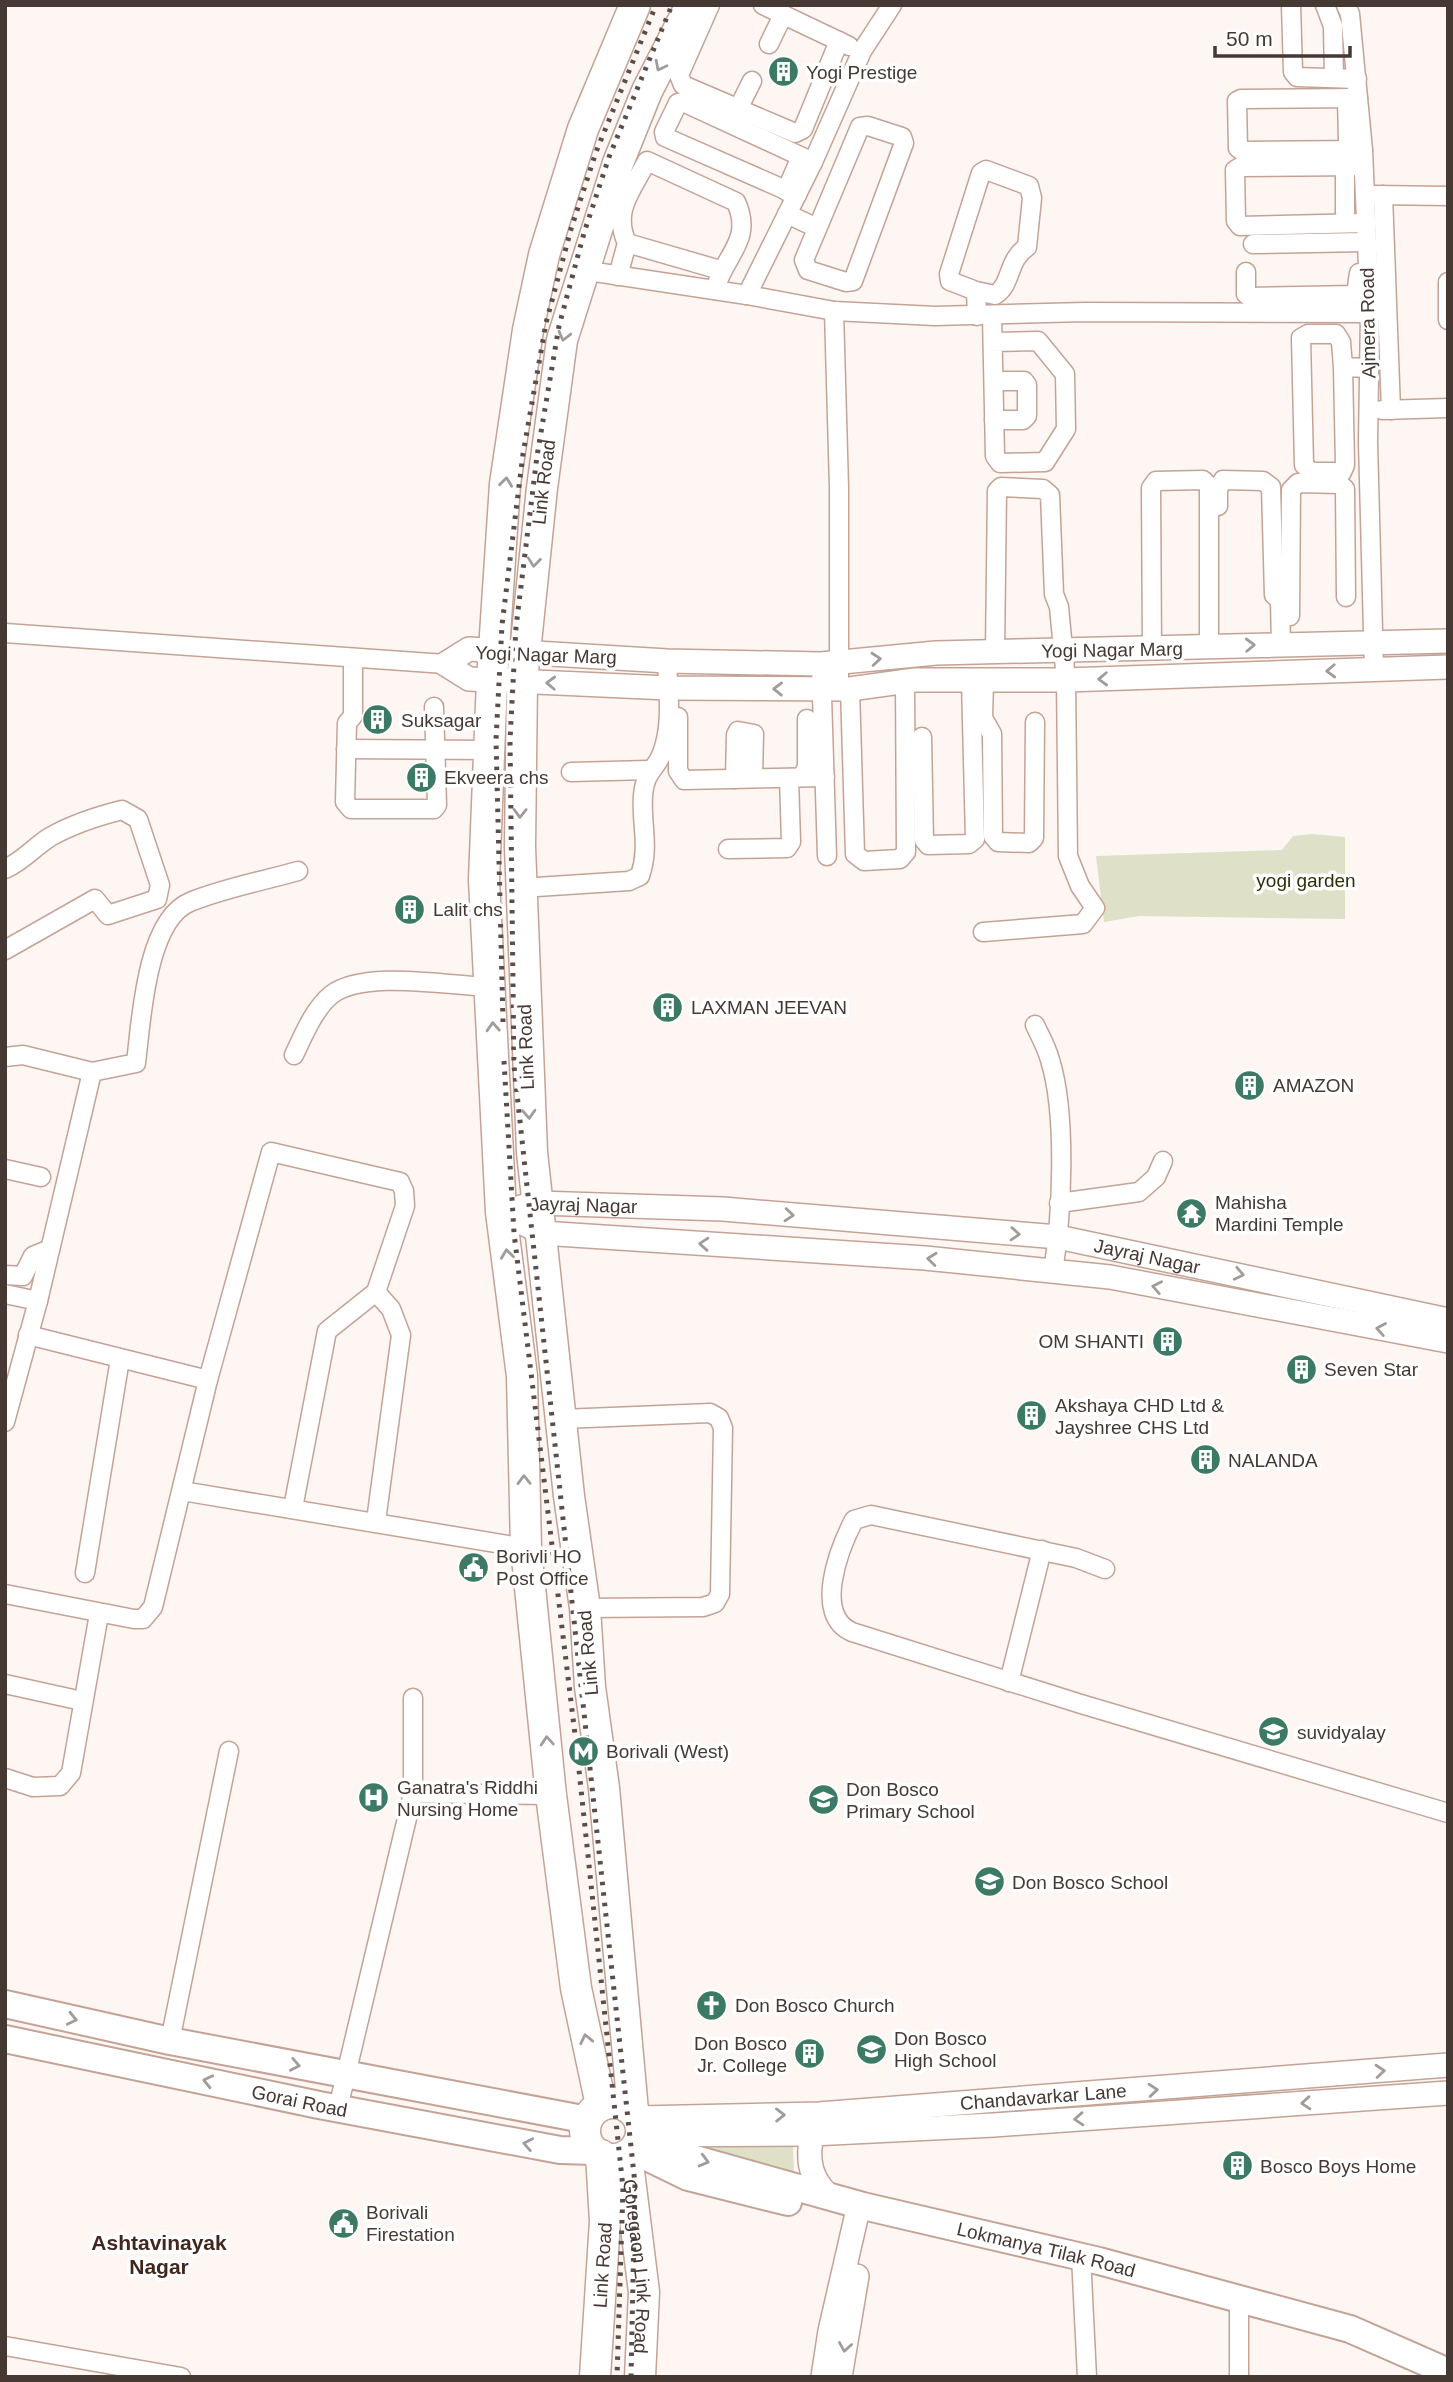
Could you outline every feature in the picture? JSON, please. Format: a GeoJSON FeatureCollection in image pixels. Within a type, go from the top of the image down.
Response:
{"type":"FeatureCollection","features":[{"type":"Feature","properties":{"kind":"main road","name":"Link Road"},"geometry":{"type":"LineString","coordinates":[[626,2140],[586,2137],[594,2113],[551,1795],[526,1548],[522,1376],[501,1212],[484,880],[492,680],[505,484],[528,330],[541,267],[583,129],[635,5]]}},
{"type":"Feature","properties":{"kind":"main road","name":"Link Road"},"geometry":{"type":"LineString","coordinates":[[595,2377],[605,2221],[626,2140],[604,1788],[590,1687],[585,1608],[538,1203],[527,1064],[521,888],[523,667],[554,386],[562,341],[582,270],[635,157],[647,91],[691,5]]}},
{"type":"Feature","properties":{"kind":"main road","name":"Gorai Road"},"geometry":{"type":"LineString","coordinates":[[7,2010],[346,2075],[594,2113]]}},
{"type":"Feature","properties":{"kind":"main road","name":"Gorai Road"},"geometry":{"type":"LineString","coordinates":[[5,2039],[338,2108],[560,2150],[626,2140]]}},
{"type":"Feature","properties":{"kind":"main road"},"geometry":{"type":"LineString","coordinates":[[594,2113],[618,2103],[626,2140]]}},
{"type":"Feature","properties":{"kind":"main road","name":"Lokmanya Tilak Road"},"geometry":{"type":"LineString","coordinates":[[626,2140],[828,2195],[862,2214]]}},
{"type":"Feature","properties":{"kind":"main road","name":"Lokmanya Tilak Road"},"geometry":{"type":"LineString","coordinates":[[626,2140],[688,2177],[1081,2263],[1239,2306],[1434,2377]]}},
{"type":"Feature","properties":{"kind":"main road","name":"Goregaon Link Road"},"geometry":{"type":"LineString","coordinates":[[626,2140],[644,2291],[640,2377]]}},
{"type":"Feature","properties":{"kind":"main road","name":"Lokmanya Tilak Road"},"geometry":{"type":"LineString","coordinates":[[1239,2306],[1350,2329],[1448,2372]]}},
{"type":"Feature","properties":{"kind":"street"},"geometry":{"type":"LineString","coordinates":[[710,5],[679,75],[683,85],[795,133],[803,129],[839,41]]}},
{"type":"Feature","properties":{"kind":"street"},"geometry":{"type":"LineString","coordinates":[[763,5],[862,51]]}},
{"type":"Feature","properties":{"kind":"street"},"geometry":{"type":"LineString","coordinates":[[747,295],[787,214],[791,193],[828,128],[862,51],[892,5]]}},
{"type":"Feature","properties":{"kind":"street"},"geometry":{"type":"LineString","coordinates":[[1291,5],[1293,72],[1297,77],[1357,79]]}},
{"type":"Feature","properties":{"kind":"street"},"geometry":{"type":"LineString","coordinates":[[1325,5],[1333,26],[1334,78]]}},
{"type":"Feature","properties":{"kind":"street","name":"Ajmera Road"},"geometry":{"type":"LineString","coordinates":[[1346,5],[1357,79],[1352,98],[1364,195],[1365,223],[1362,242],[1370,313],[1368,443],[1374,669]]}},
{"type":"Feature","properties":{"kind":"street"},"geometry":{"type":"LineString","coordinates":[[769,44],[783,15]]}},
{"type":"Feature","properties":{"kind":"street"},"geometry":{"type":"LineString","coordinates":[[738,108],[752,81]]}},
{"type":"Feature","properties":{"kind":"street"},"geometry":{"type":"LineString","coordinates":[[1352,98],[1237,101],[1238,148],[1242,151],[1358,152]]}},
{"type":"Feature","properties":{"kind":"street"},"geometry":{"type":"LineString","coordinates":[[791,193],[665,137],[664,132],[678,103],[683,102],[812,155],[848,156]]}},
{"type":"Feature","properties":{"kind":"street"},"geometry":{"type":"LineString","coordinates":[[806,120],[828,128]]}},
{"type":"Feature","properties":{"kind":"street"},"geometry":{"type":"LineString","coordinates":[[868,126],[902,137],[904,143],[853,281],[846,282],[808,270],[804,260],[817,228],[860,127],[868,126]]}},
{"type":"Feature","properties":{"kind":"street"},"geometry":{"type":"LineString","coordinates":[[1345,213],[1345,166],[1358,152]]}},
{"type":"Feature","properties":{"kind":"street"},"geometry":{"type":"LineString","coordinates":[[618,276],[627,243],[620,228],[621,214],[635,157],[736,202],[742,215],[741,239],[728,264],[720,270],[715,290]]}},
{"type":"Feature","properties":{"kind":"street"},"geometry":{"type":"LineString","coordinates":[[1345,166],[1240,167],[1235,170],[1236,221],[1240,226],[1365,223]]}},
{"type":"Feature","properties":{"kind":"street"},"geometry":{"type":"LineString","coordinates":[[985,170],[1029,186],[1032,198],[1027,247],[1016,254],[1002,291],[995,295],[976,291],[950,281],[948,274],[981,173],[985,170]]}},
{"type":"Feature","properties":{"kind":"street"},"geometry":{"type":"LineString","coordinates":[[1364,195],[1448,196]]}},
{"type":"Feature","properties":{"kind":"street"},"geometry":{"type":"LineString","coordinates":[[1384,195],[1391,410]]}},
{"type":"Feature","properties":{"kind":"street"},"geometry":{"type":"LineString","coordinates":[[787,214],[817,228]]}},
{"type":"Feature","properties":{"kind":"street"},"geometry":{"type":"LineString","coordinates":[[1246,272],[1246,293],[1250,297],[1359,293],[1362,242],[1253,244]]}},
{"type":"Feature","properties":{"kind":"street"},"geometry":{"type":"LineString","coordinates":[[627,243],[720,270]]}},
{"type":"Feature","properties":{"kind":"street"},"geometry":{"type":"LineString","coordinates":[[582,270],[834,311],[984,316],[1085,312],[1370,313]]}},
{"type":"Feature","properties":{"kind":"street"},"geometry":{"type":"LineString","coordinates":[[1448,282],[1448,320]]}},
{"type":"Feature","properties":{"kind":"street"},"geometry":{"type":"LineString","coordinates":[[976,291],[993,342],[995,456],[1000,463],[1045,462],[1066,429],[1065,374],[1042,344],[993,342]]}},
{"type":"Feature","properties":{"kind":"street"},"geometry":{"type":"LineString","coordinates":[[1284,314],[1285,294]]}},
{"type":"Feature","properties":{"kind":"street"},"geometry":{"type":"LineString","coordinates":[[1326,294],[1327,314]]}},
{"type":"Feature","properties":{"kind":"street"},"geometry":{"type":"LineString","coordinates":[[834,311],[831,663],[837,689],[855,854],[864,862],[900,859],[906,852],[905,681]]}},
{"type":"Feature","properties":{"kind":"street"},"geometry":{"type":"LineString","coordinates":[[1307,334],[1336,334],[1341,342],[1343,367],[1342,472],[1311,472],[1304,465],[1301,338],[1307,334]]}},
{"type":"Feature","properties":{"kind":"street"},"geometry":{"type":"LineString","coordinates":[[1343,367],[1369,368]]}},
{"type":"Feature","properties":{"kind":"street"},"geometry":{"type":"LineString","coordinates":[[994,381],[1024,381],[1027,395],[1027,416],[1023,420],[994,421]]}},
{"type":"Feature","properties":{"kind":"street"},"geometry":{"type":"LineString","coordinates":[[1368,411],[1448,408]]}},
{"type":"Feature","properties":{"kind":"street"},"geometry":{"type":"LineString","coordinates":[[1344,444],[1368,443]]}},
{"type":"Feature","properties":{"kind":"street"},"geometry":{"type":"LineString","coordinates":[[1152,649],[1151,488],[1156,481],[1203,480],[1209,486],[1214,647]]}},
{"type":"Feature","properties":{"kind":"street"},"geometry":{"type":"LineString","coordinates":[[1214,647],[1218,489],[1223,480],[1263,481],[1270,487],[1275,595],[1280,600],[1286,644]]}},
{"type":"Feature","properties":{"kind":"street"},"geometry":{"type":"LineString","coordinates":[[1286,644],[1291,490],[1298,483],[1340,484],[1345,489],[1346,597]]}},
{"type":"Feature","properties":{"kind":"street"},"geometry":{"type":"LineString","coordinates":[[983,932],[1083,924],[1094,908],[1080,886],[1068,856],[1066,680],[1059,607],[1054,594],[1051,495],[1043,489],[1001,487],[996,491],[995,652]]}},
{"type":"Feature","properties":{"kind":"street"},"geometry":{"type":"LineString","coordinates":[[1345,537],[1370,536]]}},
{"type":"Feature","properties":{"kind":"street"},"geometry":{"type":"LineString","coordinates":[[5,633],[445,664]]}},
{"type":"Feature","properties":{"kind":"street","name":"Yogi Nagar Marg"},"geometry":{"type":"LineString","coordinates":[[1448,641],[936,653],[831,663],[673,661],[523,667],[492,680],[470,679],[445,664],[469,649],[494,649],[523,667],[673,688],[837,689],[905,681],[1066,680],[1448,667]]}},
{"type":"Feature","properties":{"kind":"street"},"geometry":{"type":"LineString","coordinates":[[353,658],[352,716],[346,723],[345,802],[351,808],[434,809],[437,805],[434,708]]}},
{"type":"Feature","properties":{"kind":"street"},"geometry":{"type":"LineString","coordinates":[[673,661],[678,771],[684,780],[825,777]]}},
{"type":"Feature","properties":{"kind":"street"},"geometry":{"type":"LineString","coordinates":[[922,737],[924,840],[928,845],[969,844],[975,839],[977,681]]}},
{"type":"Feature","properties":{"kind":"street"},"geometry":{"type":"LineString","coordinates":[[977,681],[983,718],[992,734],[993,836],[999,842],[1029,843],[1034,838],[1035,722]]}},
{"type":"Feature","properties":{"kind":"street"},"geometry":{"type":"LineString","coordinates":[[521,888],[629,881],[640,876],[647,856],[643,794],[648,771],[662,756],[673,688]]}},
{"type":"Feature","properties":{"kind":"street"},"geometry":{"type":"LineString","coordinates":[[827,856],[825,777],[837,689]]}},
{"type":"Feature","properties":{"kind":"street"},"geometry":{"type":"LineString","coordinates":[[728,849],[787,848],[791,842],[795,778],[807,767],[807,719]]}},
{"type":"Feature","properties":{"kind":"street"},"geometry":{"type":"LineString","coordinates":[[346,749],[489,750]]}},
{"type":"Feature","properties":{"kind":"street"},"geometry":{"type":"LineString","coordinates":[[1035,760],[1066,760]]}},
{"type":"Feature","properties":{"kind":"street"},"geometry":{"type":"LineString","coordinates":[[571,772],[648,771]]}},
{"type":"Feature","properties":{"kind":"street"},"geometry":{"type":"LineString","coordinates":[[5,869],[21,862],[50,837],[98,816],[122,810],[138,819],[160,885],[157,899],[108,915],[95,899],[5,950]]}},
{"type":"Feature","properties":{"kind":"street"},"geometry":{"type":"LineString","coordinates":[[5,1057],[23,1055],[92,1072],[136,1063],[145,983],[167,921],[188,902],[298,871]]}},
{"type":"Feature","properties":{"kind":"street"},"geometry":{"type":"LineString","coordinates":[[294,1055],[306,1029],[330,996],[351,985],[403,982],[491,987]]}},
{"type":"Feature","properties":{"kind":"street"},"geometry":{"type":"LineString","coordinates":[[1035,1025],[1051,1060],[1056,1097],[1060,1153],[1058,1237],[1053,1272]]}},
{"type":"Feature","properties":{"kind":"street"},"geometry":{"type":"LineString","coordinates":[[5,1422],[7,1402],[38,1301],[92,1072]]}},
{"type":"Feature","properties":{"kind":"street"},"geometry":{"type":"LineString","coordinates":[[5,1594],[99,1614],[143,1619],[153,1607],[208,1380],[271,1152],[400,1182],[405,1206],[376,1292],[327,1331],[293,1508]]}},
{"type":"Feature","properties":{"kind":"street"},"geometry":{"type":"LineString","coordinates":[[1059,1203],[1139,1192],[1156,1177],[1163,1161]]}},
{"type":"Feature","properties":{"kind":"street"},"geometry":{"type":"LineString","coordinates":[[5,1169],[41,1177]]}},
{"type":"Feature","properties":{"kind":"street","name":"Jayraj Nagar"},"geometry":{"type":"LineString","coordinates":[[501,1212],[538,1203],[723,1209],[1058,1237],[1448,1320]]}},
{"type":"Feature","properties":{"kind":"street","name":"Jayraj Nagar"},"geometry":{"type":"LineString","coordinates":[[501,1212],[542,1233],[925,1258],[1110,1277],[1448,1342]]}},
{"type":"Feature","properties":{"kind":"street"},"geometry":{"type":"LineString","coordinates":[[5,1275],[23,1276],[33,1256],[50,1249]]}},
{"type":"Feature","properties":{"kind":"street"},"geometry":{"type":"LineString","coordinates":[[376,1292],[391,1309],[401,1335],[376,1521]]}},
{"type":"Feature","properties":{"kind":"street"},"geometry":{"type":"LineString","coordinates":[[5,1294],[38,1301]]}},
{"type":"Feature","properties":{"kind":"street"},"geometry":{"type":"LineString","coordinates":[[28,1335],[208,1380]]}},
{"type":"Feature","properties":{"kind":"street"},"geometry":{"type":"LineString","coordinates":[[85,1573],[120,1359]]}},
{"type":"Feature","properties":{"kind":"street"},"geometry":{"type":"LineString","coordinates":[[562,1419],[710,1413],[719,1418],[723,1428],[720,1594],[715,1602],[703,1607],[585,1608]]}},
{"type":"Feature","properties":{"kind":"street"},"geometry":{"type":"LineString","coordinates":[[182,1491],[376,1521],[526,1548]]}},
{"type":"Feature","properties":{"kind":"street"},"geometry":{"type":"LineString","coordinates":[[1105,1569],[1076,1558],[1042,1550],[871,1515],[854,1520],[835,1577],[831,1600],[833,1616],[840,1627],[1009,1682],[1448,1813]]}},
{"type":"Feature","properties":{"kind":"street"},"geometry":{"type":"LineString","coordinates":[[1009,1682],[1042,1550]]}},
{"type":"Feature","properties":{"kind":"street"},"geometry":{"type":"LineString","coordinates":[[5,1778],[33,1787],[60,1786],[71,1773],[99,1614]]}},
{"type":"Feature","properties":{"kind":"street"},"geometry":{"type":"LineString","coordinates":[[5,1684],[82,1701]]}},
{"type":"Feature","properties":{"kind":"street"},"geometry":{"type":"LineString","coordinates":[[338,2108],[413,1793],[413,1698]]}},
{"type":"Feature","properties":{"kind":"street"},"geometry":{"type":"LineString","coordinates":[[170,2041],[229,1751]]}},
{"type":"Feature","properties":{"kind":"street"},"geometry":{"type":"LineString","coordinates":[[413,1793],[551,1795]]}},
{"type":"Feature","properties":{"kind":"street","name":"Chandavarkar Lane"},"geometry":{"type":"LineString","coordinates":[[626,2140],[1448,2066]]}},
{"type":"Feature","properties":{"kind":"street","name":"Chandavarkar Lane"},"geometry":{"type":"LineString","coordinates":[[815,2124],[1448,2093]]}},
{"type":"Feature","properties":{"kind":"street"},"geometry":{"type":"LineString","coordinates":[[815,2124],[809,2162],[814,2177],[828,2195]]}},
{"type":"Feature","properties":{"kind":"street"},"geometry":{"type":"LineString","coordinates":[[823,2377],[830,2331],[862,2214]]}},
{"type":"Feature","properties":{"kind":"street"},"geometry":{"type":"LineString","coordinates":[[840,2377],[862,2214]]}},
{"type":"Feature","properties":{"kind":"street"},"geometry":{"type":"LineString","coordinates":[[1081,2263],[1087,2377]]}},
{"type":"Feature","properties":{"kind":"street"},"geometry":{"type":"LineString","coordinates":[[1239,2306],[1239,2377]]}},
{"type":"Feature","properties":{"kind":"street"},"geometry":{"type":"LineString","coordinates":[[5,2346],[181,2377]]}},
{"type":"Feature","properties":{"kind":"green space","name":"yogi garden"},"geometry":{"type":"Polygon","coordinates":[[[1312,834],[1345,837],[1345,919],[1139,916],[1104,922],[1096,856],[1282,850],[1293,836],[1312,834]]]}},
{"type":"Feature","properties":{"kind":"green space"},"geometry":{"type":"Polygon","coordinates":[[[793,2146],[794,2175],[687,2148],[793,2146]]]}},
{"type":"Feature","properties":{"kind":"railway"},"geometry":{"type":"LineString","coordinates":[[503,1022],[496,740],[502,625],[523,454],[546,323],[571,229],[596,152],[656,5]]}},
{"type":"Feature","properties":{"kind":"railway"},"geometry":{"type":"LineString","coordinates":[[631,2377],[635,2184],[514,1066],[510,740],[516,627],[537,456],[559,326],[584,233],[609,157],[672,5]]}},
{"type":"Feature","properties":{"kind":"railway"},"geometry":{"type":"LineString","coordinates":[[504,1061],[514,1233],[577,1751],[623,2188],[617,2377]]}},
{"type":"Feature","properties":{"kind":"place","name":"Yogi Prestige"},"geometry":{"type":"Point","coordinates":[783,72]}},
{"type":"Feature","properties":{"kind":"place","name":"Suksagar"},"geometry":{"type":"Point","coordinates":[378,720]}},
{"type":"Feature","properties":{"kind":"place","name":"Ekveera chs"},"geometry":{"type":"Point","coordinates":[421,777]}},
{"type":"Feature","properties":{"kind":"place","name":"Lalit chs"},"geometry":{"type":"Point","coordinates":[410,909]}},
{"type":"Feature","properties":{"kind":"place","name":"LAXMAN JEEVAN"},"geometry":{"type":"Point","coordinates":[668,1007]}},
{"type":"Feature","properties":{"kind":"place","name":"AMAZON"},"geometry":{"type":"Point","coordinates":[1250,1085]}},
{"type":"Feature","properties":{"kind":"place","name":"Mahisha Mardini Temple"},"geometry":{"type":"Point","coordinates":[1192,1213]}},
{"type":"Feature","properties":{"kind":"place","name":"OM SHANTI"},"geometry":{"type":"Point","coordinates":[1167,1341]}},
{"type":"Feature","properties":{"kind":"place","name":"Seven Star"},"geometry":{"type":"Point","coordinates":[1301,1369]}},
{"type":"Feature","properties":{"kind":"place","name":"Akshaya CHD Ltd & Jayshree CHS Ltd"},"geometry":{"type":"Point","coordinates":[1032,1416]}},
{"type":"Feature","properties":{"kind":"place","name":"NALANDA"},"geometry":{"type":"Point","coordinates":[1205,1460]}},
{"type":"Feature","properties":{"kind":"place","name":"Borivli HO Post Office"},"geometry":{"type":"Point","coordinates":[473,1567]}},
{"type":"Feature","properties":{"kind":"place","name":"suvidyalay"},"geometry":{"type":"Point","coordinates":[1274,1732]}},
{"type":"Feature","properties":{"kind":"place","name":"Borivali (West)"},"geometry":{"type":"Point","coordinates":[583,1751]}},
{"type":"Feature","properties":{"kind":"place","name":"Ganatra's Riddhi Nursing Home"},"geometry":{"type":"Point","coordinates":[374,1798]}},
{"type":"Feature","properties":{"kind":"place","name":"Don Bosco Primary School"},"geometry":{"type":"Point","coordinates":[823,1800]}},
{"type":"Feature","properties":{"kind":"place","name":"Don Bosco School"},"geometry":{"type":"Point","coordinates":[989,1882]}},
{"type":"Feature","properties":{"kind":"place","name":"Don Bosco Church"},"geometry":{"type":"Point","coordinates":[712,2005]}},
{"type":"Feature","properties":{"kind":"place","name":"Don Bosco High School"},"geometry":{"type":"Point","coordinates":[871,2049]}},
{"type":"Feature","properties":{"kind":"place","name":"Don Bosco Jr. College"},"geometry":{"type":"Point","coordinates":[810,2054]}},
{"type":"Feature","properties":{"kind":"place","name":"Bosco Boys Home"},"geometry":{"type":"Point","coordinates":[1237,2166]}},
{"type":"Feature","properties":{"kind":"place","name":"Borivali Firestation"},"geometry":{"type":"Point","coordinates":[343,2223]}},
{"type":"Feature","properties":{"kind":"district","name":"Ashtavinayak Nagar"},"geometry":{"type":"Point","coordinates":[159,2254]}}]}
